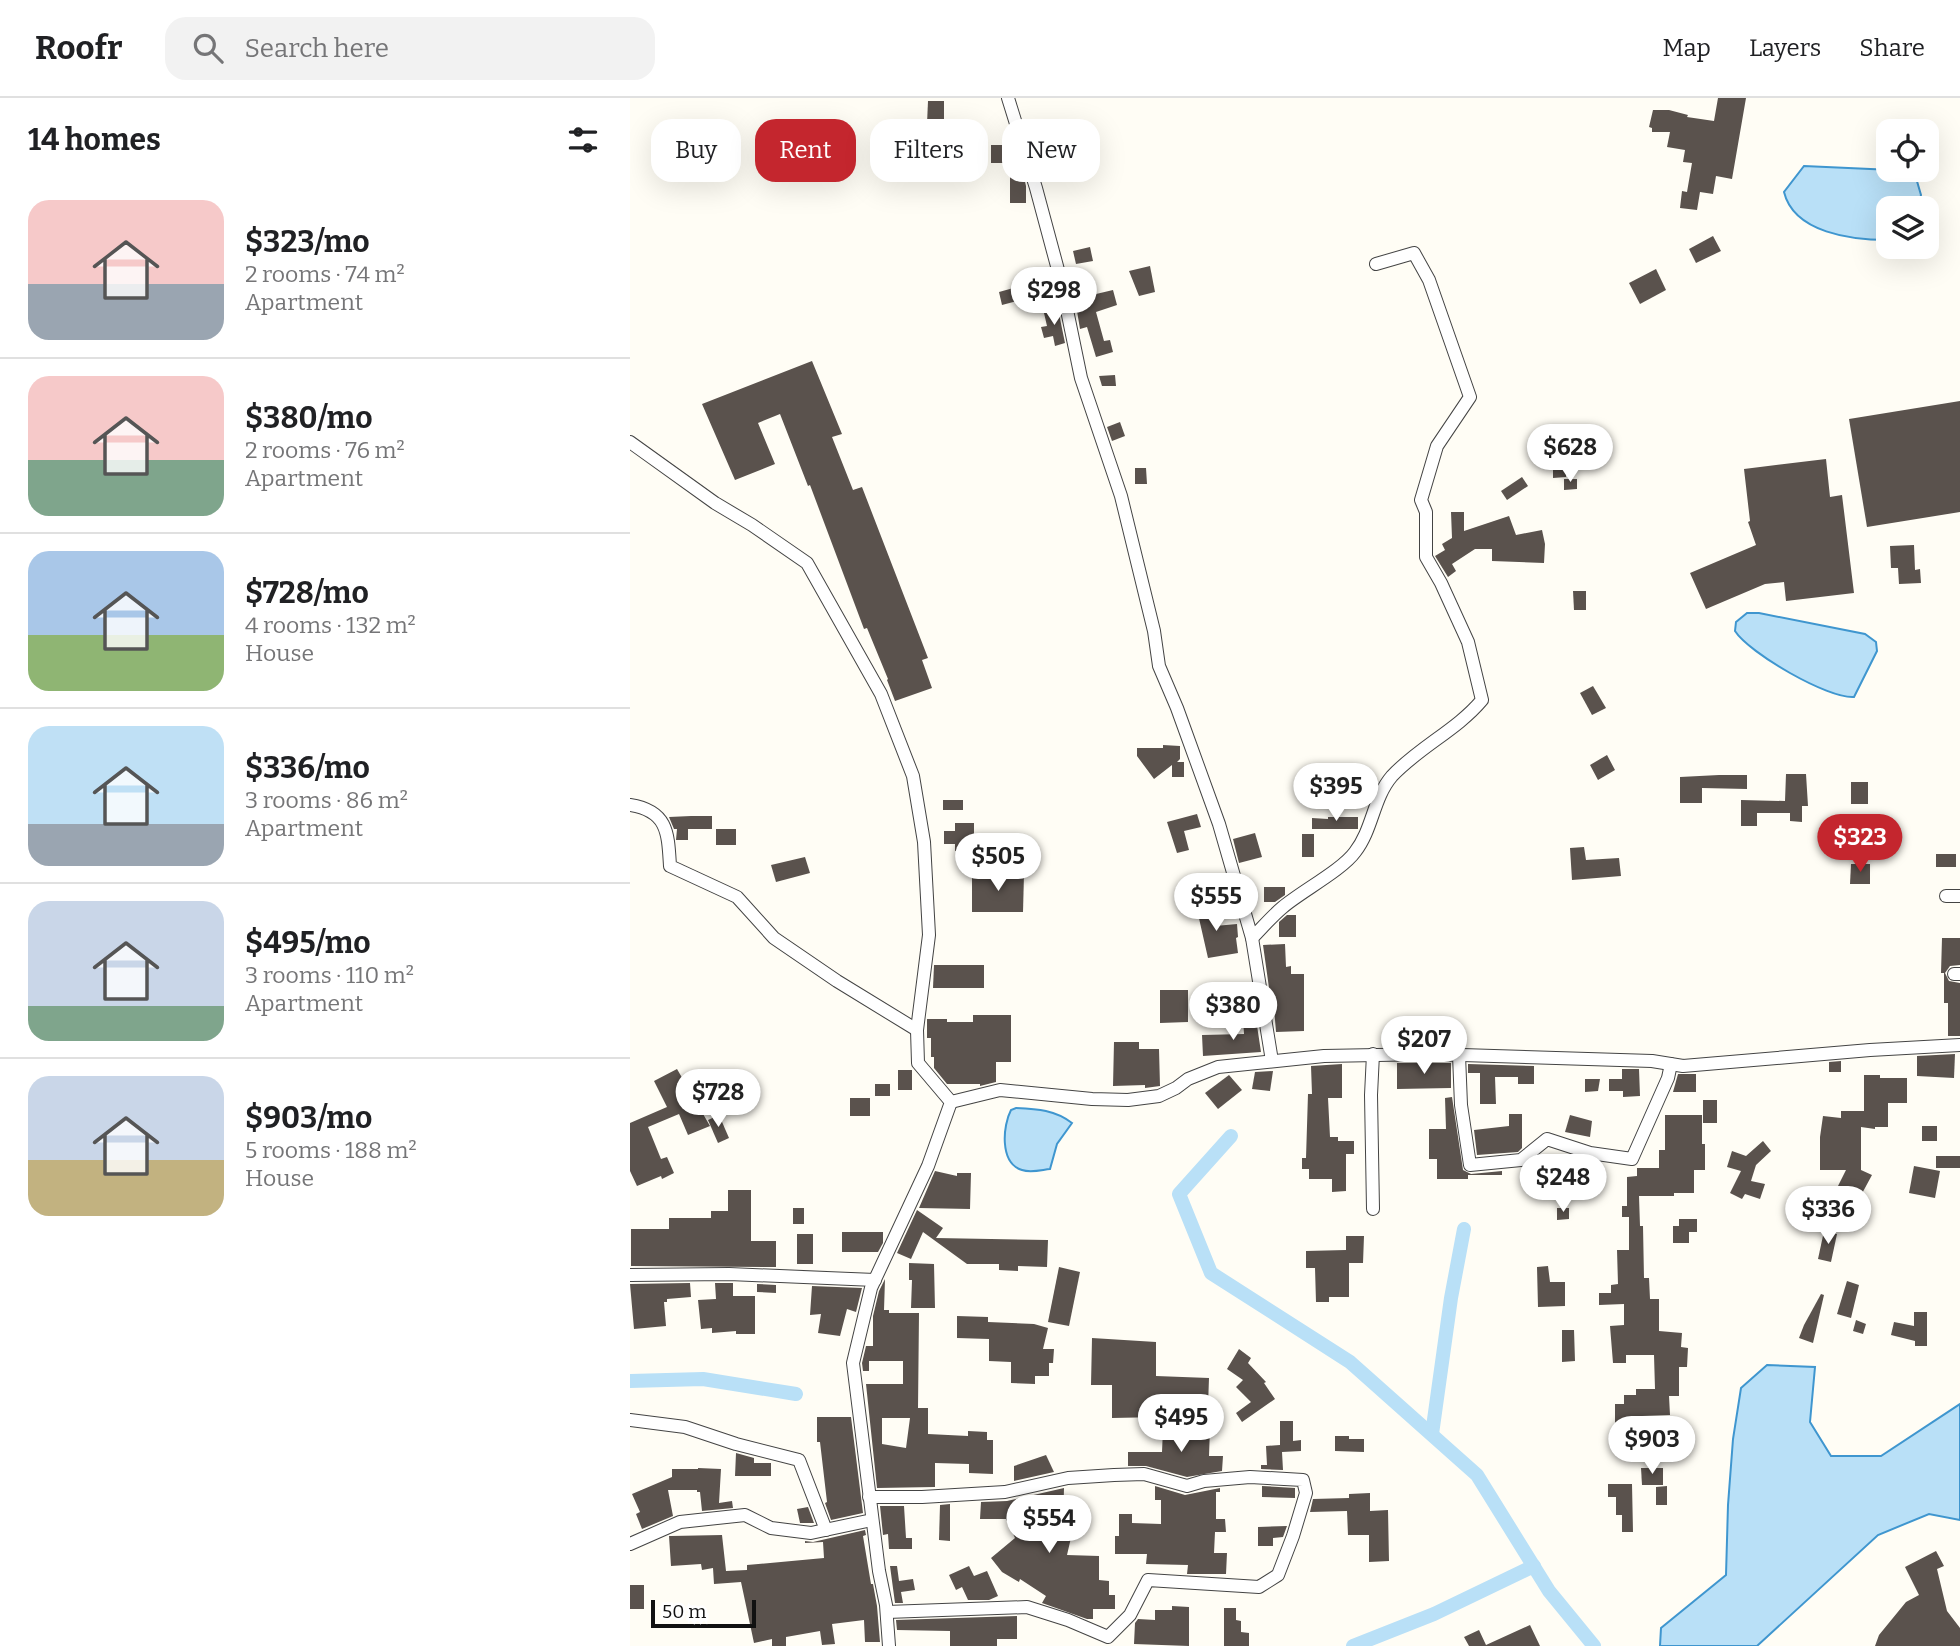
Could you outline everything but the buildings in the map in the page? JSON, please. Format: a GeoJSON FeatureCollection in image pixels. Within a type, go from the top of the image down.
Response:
{"type":"FeatureCollection","features":[{"type":"Feature","properties":{"kind":"street"},"geometry":{"type":"LineString","coordinates":[[1008,98],[1061,281],[1081,378],[1121,496],[1154,631],[1159,666],[1219,824],[1252,937],[1272,1061]]}},
{"type":"Feature","properties":{"kind":"street"},"geometry":{"type":"LineString","coordinates":[[1252,937],[1282,908],[1353,856],[1367,836],[1377,802],[1391,778],[1427,745],[1473,712],[1482,700],[1468,642],[1426,557],[1426,512],[1421,500],[1437,446],[1470,397],[1429,280],[1414,253],[1376,264]]}},
{"type":"Feature","properties":{"kind":"street"},"geometry":{"type":"LineString","coordinates":[[630,442],[715,503],[807,563],[881,694],[913,776],[924,842],[929,936],[917,1030],[918,1063],[951,1101]]}},
{"type":"Feature","properties":{"kind":"street"},"geometry":{"type":"LineString","coordinates":[[630,805],[643,807],[658,815],[668,834],[670,866],[737,897],[774,938],[836,981],[917,1030]]}},
{"type":"Feature","properties":{"kind":"street"},"geometry":{"type":"LineString","coordinates":[[1946,896],[1960,897]]}},
{"type":"Feature","properties":{"kind":"street"},"geometry":{"type":"LineString","coordinates":[[951,1101],[1000,1090],[1128,1100],[1158,1096],[1188,1079],[1218,1067],[1373,1054],[1652,1061],[1683,1066],[1960,1045]]}},
{"type":"Feature","properties":{"kind":"street"},"geometry":{"type":"LineString","coordinates":[[1373,1054],[1373,1209]]}},
{"type":"Feature","properties":{"kind":"street"},"geometry":{"type":"LineString","coordinates":[[1459,1055],[1461,1105],[1470,1165],[1521,1160],[1547,1139],[1590,1153],[1632,1159],[1668,1077],[1671,1064]]}},
{"type":"Feature","properties":{"kind":"street"},"geometry":{"type":"LineString","coordinates":[[889,1646],[887,1612],[872,1520],[853,1363],[875,1280],[928,1166],[951,1101]]}},
{"type":"Feature","properties":{"kind":"street"},"geometry":{"type":"LineString","coordinates":[[630,1275],[729,1274],[875,1280]]}},
{"type":"Feature","properties":{"kind":"street"},"geometry":{"type":"LineString","coordinates":[[630,1420],[685,1427],[736,1444],[799,1460],[826,1530]]}},
{"type":"Feature","properties":{"kind":"street"},"geometry":{"type":"LineString","coordinates":[[869,1497],[1005,1492],[1068,1478],[1144,1474],[1187,1486],[1204,1481],[1250,1477],[1303,1480],[1306,1493],[1278,1575],[1259,1587],[1148,1580],[1129,1615],[1108,1637],[1027,1607],[887,1612]]}},
{"type":"Feature","properties":{"kind":"street"},"geometry":{"type":"LineString","coordinates":[[630,1545],[680,1522],[745,1515],[771,1528],[811,1533],[872,1520]]}},
{"type":"Feature","properties":{"kind":"water"},"geometry":{"type":"Polygon","coordinates":[[[1804,166],[1876,169],[1876,182],[1917,182],[1921,195],[1876,196],[1876,239],[1842,236],[1812,225],[1799,217],[1784,192],[1804,166]]]}},
{"type":"Feature","properties":{"kind":"water"},"geometry":{"type":"Polygon","coordinates":[[[1747,613],[1759,613],[1865,634],[1876,642],[1877,651],[1854,697],[1826,691],[1790,673],[1756,651],[1735,631],[1736,622],[1747,613]]]}},
{"type":"Feature","properties":{"kind":"water"},"geometry":{"type":"Polygon","coordinates":[[[1016,1108],[1046,1111],[1072,1123],[1057,1144],[1050,1169],[1025,1171],[1009,1160],[1005,1143],[1006,1125],[1011,1110],[1016,1108]]]}},
{"type":"Feature","properties":{"kind":"water"},"geometry":{"type":"Polygon","coordinates":[[[1767,1365],[1815,1367],[1810,1422],[1831,1456],[1881,1456],[1960,1404],[1960,1520],[1929,1514],[1878,1535],[1757,1646],[1660,1646],[1661,1628],[1726,1575],[1733,1439],[1741,1388],[1767,1365]]]}},
{"type":"Feature","properties":{"kind":"waterway"},"geometry":{"type":"LineString","coordinates":[[1231,1136],[1179,1194],[1211,1273],[1350,1362],[1477,1475],[1549,1591],[1594,1646]]}},
{"type":"Feature","properties":{"kind":"waterway"},"geometry":{"type":"LineString","coordinates":[[1432,1434],[1451,1298],[1464,1229]]}},
{"type":"Feature","properties":{"kind":"waterway"},"geometry":{"type":"LineString","coordinates":[[630,1381],[703,1379],[796,1394]]}},
{"type":"Feature","properties":{"kind":"waterway"},"geometry":{"type":"LineString","coordinates":[[1353,1646],[1434,1614],[1534,1566]]}}]}
